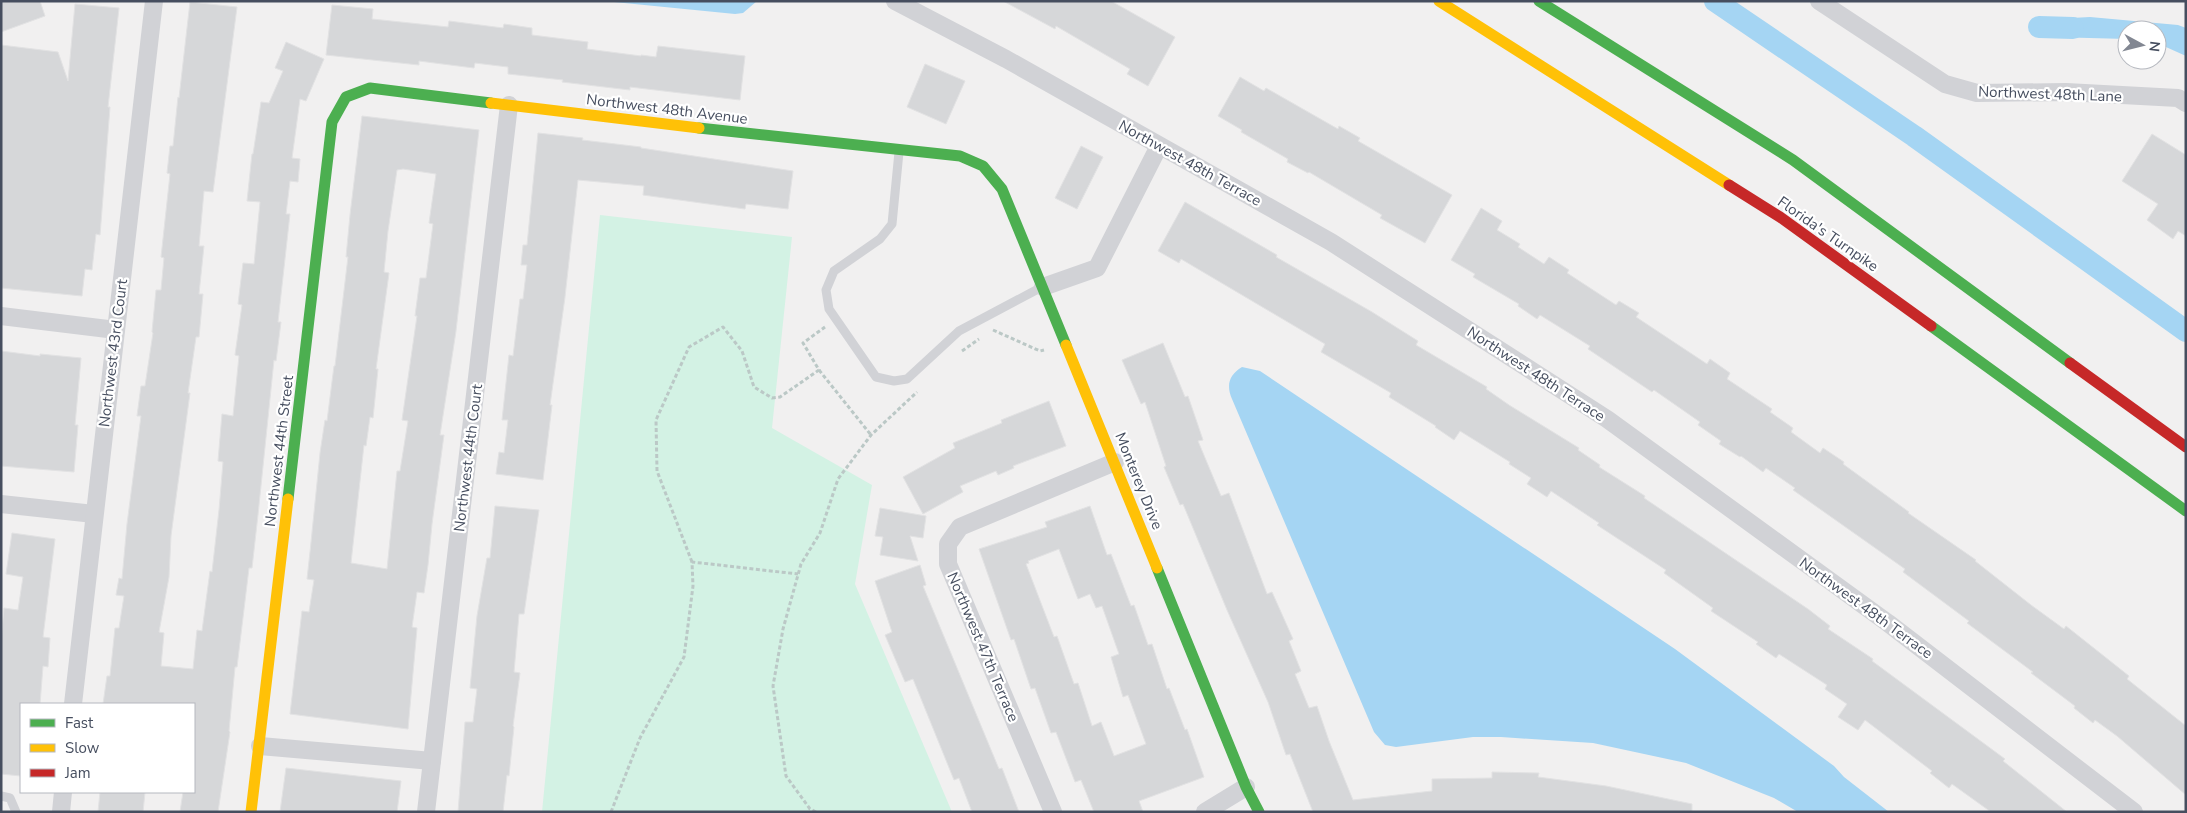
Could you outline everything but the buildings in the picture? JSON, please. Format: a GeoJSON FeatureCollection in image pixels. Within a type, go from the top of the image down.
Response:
{"type":"FeatureCollection","features":[{"type":"Feature","properties":{"kind":"main road","name":"Florida's Turnpike"},"geometry":{"type":"LineString","coordinates":[[1439,1],[1780,217],[2186,511]]}},
{"type":"Feature","properties":{"kind":"main road"},"geometry":{"type":"LineString","coordinates":[[1539,1],[1793,160],[2186,447]]}},
{"type":"Feature","properties":{"kind":"main road","name":"Northwest 48th Avenue"},"geometry":{"type":"LineString","coordinates":[[346,97],[370,88],[960,156],[983,166]]}},
{"type":"Feature","properties":{"kind":"main road","name":"Northwest 44th Street"},"geometry":{"type":"LineString","coordinates":[[251,812],[332,122],[346,97]]}},
{"type":"Feature","properties":{"kind":"main road","name":"Monterey Drive"},"geometry":{"type":"LineString","coordinates":[[983,166],[1002,189],[1246,787],[1259,812]]}},
{"type":"Feature","properties":{"kind":"street","name":"Northwest 43rd Court"},"geometry":{"type":"LineString","coordinates":[[73,703],[154,1]]}},
{"type":"Feature","properties":{"kind":"street","name":"Northwest 48th Terrace"},"geometry":{"type":"LineString","coordinates":[[894,1],[1006,58],[1331,242],[1607,419],[1888,624],[2134,812]]}},
{"type":"Feature","properties":{"kind":"street","name":"Northwest 48th Lane"},"geometry":{"type":"LineString","coordinates":[[1819,1],[1945,84],[1978,94],[2066,92],[2178,98],[2186,104]]}},
{"type":"Feature","properties":{"kind":"street","name":"Northwest 44th Court"},"geometry":{"type":"LineString","coordinates":[[426,812],[509,105]]}},
{"type":"Feature","properties":{"kind":"street"},"geometry":{"type":"LineString","coordinates":[[1043,287],[1096,268],[1160,146]]}},
{"type":"Feature","properties":{"kind":"street"},"geometry":{"type":"LineString","coordinates":[[1,316],[116,330]]}},
{"type":"Feature","properties":{"kind":"street","name":"Northwest 47th Terrace"},"geometry":{"type":"LineString","coordinates":[[1053,812],[948,564],[948,544],[960,528],[1115,462]]}},
{"type":"Feature","properties":{"kind":"street"},"geometry":{"type":"LineString","coordinates":[[1,504],[94,514]]}},
{"type":"Feature","properties":{"kind":"street"},"geometry":{"type":"LineString","coordinates":[[260,746],[432,761]]}},
{"type":"Feature","properties":{"kind":"street"},"geometry":{"type":"LineString","coordinates":[[1205,812],[1246,787]]}},
{"type":"Feature","properties":{"kind":"street"},"geometry":{"type":"LineString","coordinates":[[61,812],[63,793]]}},
{"type":"Feature","properties":{"kind":"lane"},"geometry":{"type":"LineString","coordinates":[[899,150],[892,224],[880,238],[834,271],[826,290],[829,309],[876,377],[894,381],[907,379],[960,331],[1043,287]]}},
{"type":"Feature","properties":{"kind":"lane"},"geometry":{"type":"LineString","coordinates":[[1,796],[10,798],[16,812]]}},
{"type":"Feature","properties":{"kind":"path"},"geometry":{"type":"LineString","coordinates":[[836,320],[803,342],[819,370],[871,435]]}},
{"type":"Feature","properties":{"kind":"path"},"geometry":{"type":"LineString","coordinates":[[611,812],[640,738],[684,657],[693,586],[692,562],[657,471],[656,420],[689,347],[724,327],[742,351],[754,388],[772,398],[780,397],[819,370]]}},
{"type":"Feature","properties":{"kind":"path"},"geometry":{"type":"LineString","coordinates":[[954,356],[993,330],[1040,351],[1046,349]]}},
{"type":"Feature","properties":{"kind":"path"},"geometry":{"type":"LineString","coordinates":[[816,812],[810,809],[786,776],[773,686],[783,629],[800,564],[820,533],[838,479],[871,435],[921,388]]}},
{"type":"Feature","properties":{"kind":"path"},"geometry":{"type":"LineString","coordinates":[[692,562],[798,574]]}},
{"type":"Feature","properties":{"kind":"green space"},"geometry":{"type":"Polygon","coordinates":[[[600,215],[792,237],[772,428],[872,485],[855,584],[952,812],[542,812],[600,215]]]}},
{"type":"Feature","properties":{"kind":"water"},"geometry":{"type":"Polygon","coordinates":[[[604,1],[757,1],[743,13],[735,14],[604,1]]]}},
{"type":"Feature","properties":{"kind":"water"},"geometry":{"type":"Polygon","coordinates":[[[2090,17],[2123,20],[2117,20],[2117,39],[2051,37],[2035,20],[2090,17]]]}},
{"type":"Feature","properties":{"kind":"water"},"geometry":{"type":"Polygon","coordinates":[[[2167,24],[2186,28],[2186,56],[2167,47],[2167,24]]]}},
{"type":"Feature","properties":{"kind":"water"},"geometry":{"type":"Polygon","coordinates":[[[1242,367],[1260,371],[1675,649],[1834,766],[1844,777],[1889,812],[1798,812],[1774,798],[1686,763],[1593,743],[1473,737],[1396,747],[1385,745],[1374,732],[1232,399],[1229,389],[1230,381],[1234,373],[1242,367]]]}},
{"type":"Feature","properties":{"kind":"waterway"},"geometry":{"type":"LineString","coordinates":[[1715,1],[1914,136],[2186,331]]}},
{"type":"Feature","properties":{"kind":"waterway"},"geometry":{"type":"LineString","coordinates":[[2039,27],[2073,28]]}},
{"type":"Feature","properties":{"kind":"traffic: fast"},"geometry":{"type":"LineString","coordinates":[[1539,1],[1793,160],[2070,363]]}},
{"type":"Feature","properties":{"kind":"traffic: fast"},"geometry":{"type":"LineString","coordinates":[[288,499],[332,122],[346,97],[370,88],[491,103]]}},
{"type":"Feature","properties":{"kind":"traffic: fast"},"geometry":{"type":"LineString","coordinates":[[699,128],[960,156],[983,166],[1002,189],[1066,345]]}},
{"type":"Feature","properties":{"kind":"traffic: fast"},"geometry":{"type":"LineString","coordinates":[[1931,326],[2186,511]]}},
{"type":"Feature","properties":{"kind":"traffic: fast"},"geometry":{"type":"LineString","coordinates":[[1157,568],[1246,787],[1259,812]]}},
{"type":"Feature","properties":{"kind":"traffic: slow"},"geometry":{"type":"LineString","coordinates":[[1439,1],[1729,185]]}},
{"type":"Feature","properties":{"kind":"traffic: slow"},"geometry":{"type":"LineString","coordinates":[[491,103],[699,128]]}},
{"type":"Feature","properties":{"kind":"traffic: slow"},"geometry":{"type":"LineString","coordinates":[[1066,345],[1157,568]]}},
{"type":"Feature","properties":{"kind":"traffic: slow"},"geometry":{"type":"LineString","coordinates":[[251,812],[288,499]]}},
{"type":"Feature","properties":{"kind":"traffic: jam"},"geometry":{"type":"LineString","coordinates":[[1729,185],[1780,217],[1931,326]]}},
{"type":"Feature","properties":{"kind":"traffic: jam"},"geometry":{"type":"LineString","coordinates":[[2070,363],[2186,447]]}}]}
